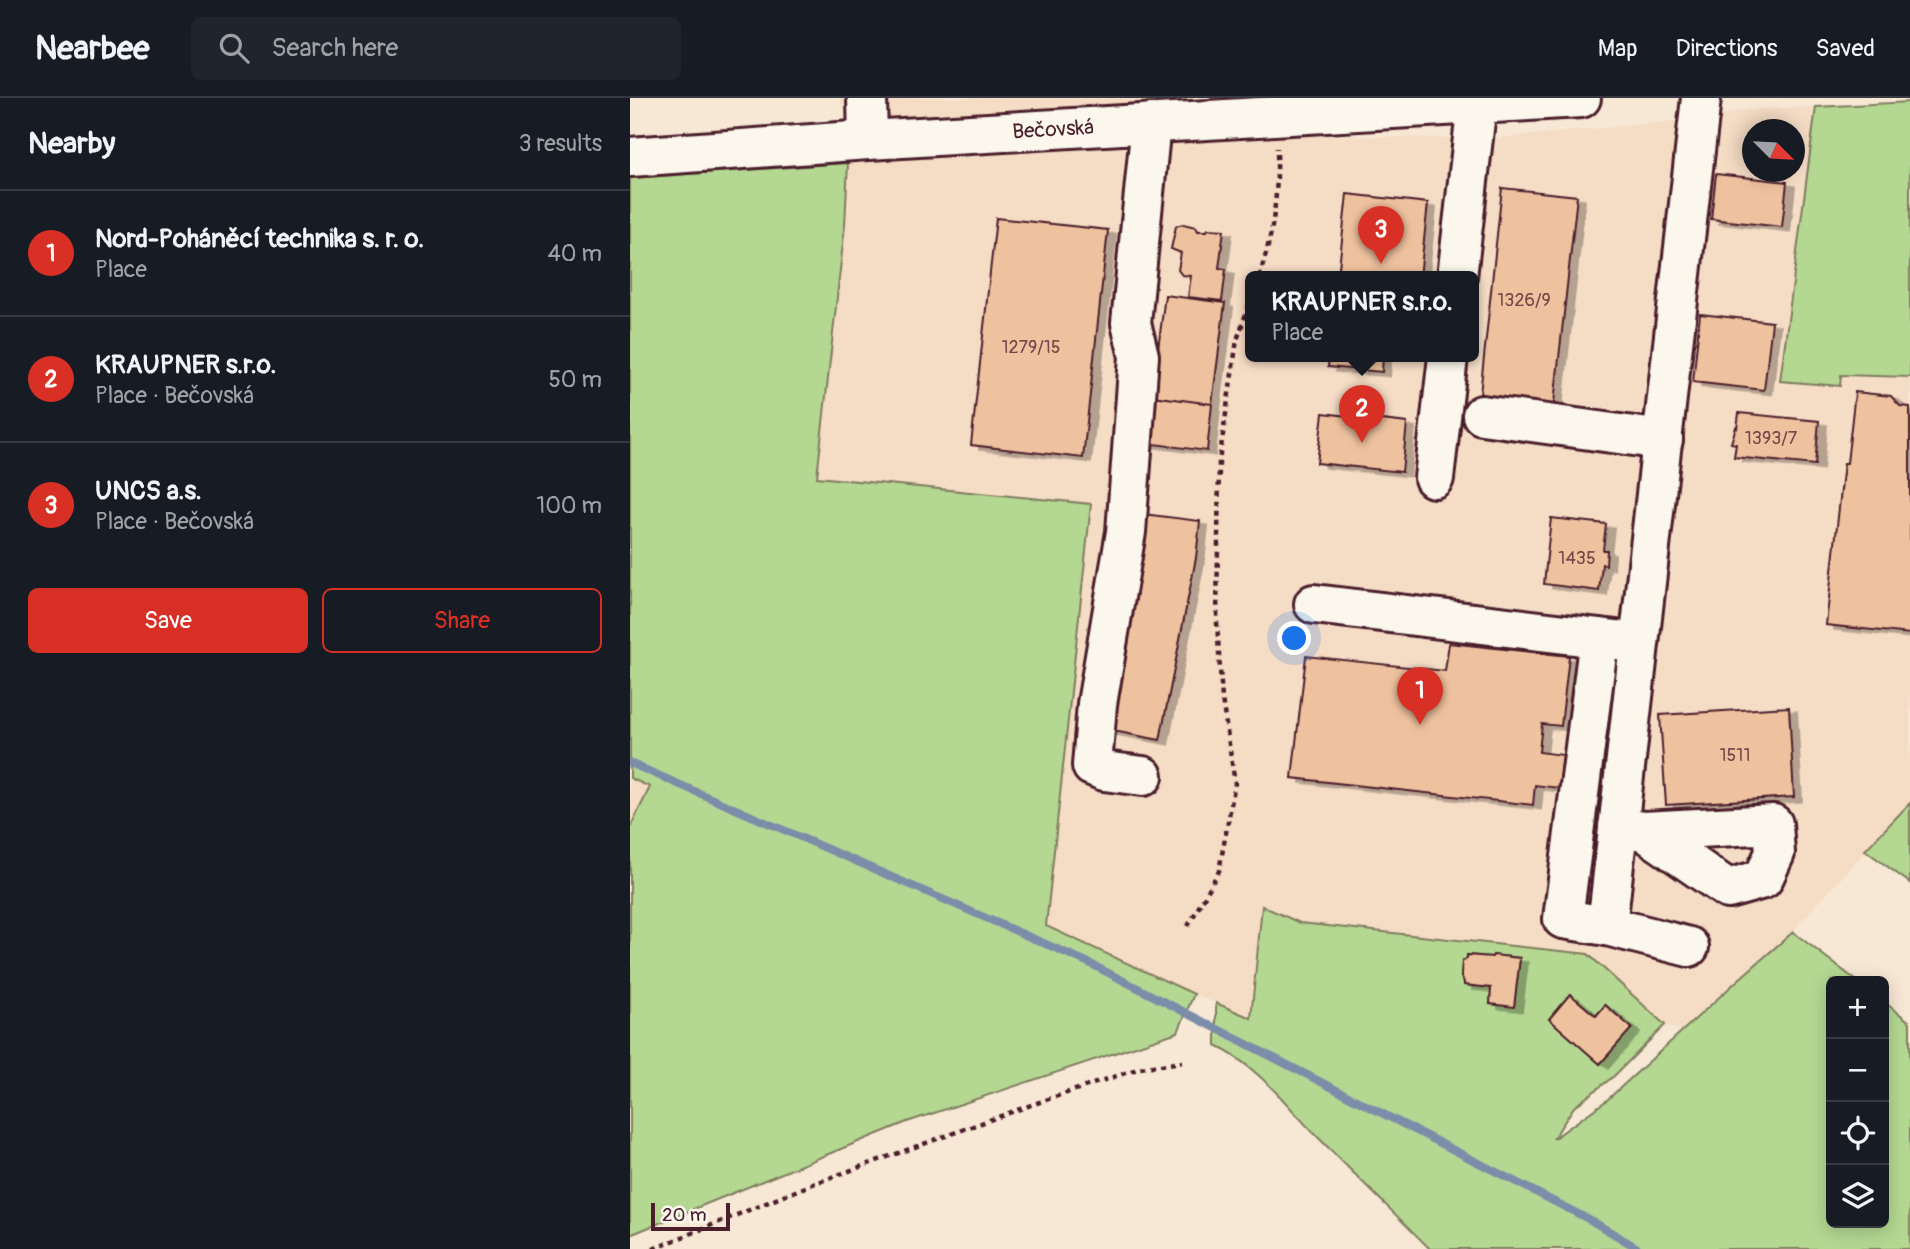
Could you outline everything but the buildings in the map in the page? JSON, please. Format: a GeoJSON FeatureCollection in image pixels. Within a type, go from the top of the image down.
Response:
{"type":"FeatureCollection","features":[{"type":"Feature","properties":{"kind":"street"},"geometry":{"type":"LineString","coordinates":[[867,98],[868,140]]}},
{"type":"Feature","properties":{"kind":"street","name":"Bečovská"},"geometry":{"type":"LineString","coordinates":[[630,157],[868,140],[1581,98]]}},
{"type":"Feature","properties":{"kind":"street"},"geometry":{"type":"LineString","coordinates":[[1607,926],[1631,829],[1639,642],[1701,98]]}},
{"type":"Feature","properties":{"kind":"street"},"geometry":{"type":"LineString","coordinates":[[1458,271],[1477,103]]}},
{"type":"Feature","properties":{"kind":"street"},"geometry":{"type":"LineString","coordinates":[[1143,776],[1104,771],[1092,766],[1097,705],[1126,532],[1139,356],[1131,323],[1151,123]]}},
{"type":"Feature","properties":{"kind":"street"},"geometry":{"type":"LineString","coordinates":[[1434,478],[1447,362]]}},
{"type":"Feature","properties":{"kind":"street"},"geometry":{"type":"LineString","coordinates":[[1482,415],[1663,440]]}},
{"type":"Feature","properties":{"kind":"street"},"geometry":{"type":"LineString","coordinates":[[1314,604],[1639,642]]}},
{"type":"Feature","properties":{"kind":"street"},"geometry":{"type":"LineString","coordinates":[[1599,638],[1563,919],[1607,926],[1689,947]]}},
{"type":"Feature","properties":{"kind":"path"},"geometry":{"type":"LineString","coordinates":[[1261,271],[1267,253],[1278,190],[1277,115]]}},
{"type":"Feature","properties":{"kind":"path"},"geometry":{"type":"LineString","coordinates":[[1188,926],[1219,872],[1235,783],[1222,699],[1217,623],[1219,461],[1237,340],[1245,317]]}},
{"type":"Feature","properties":{"kind":"path"},"geometry":{"type":"LineString","coordinates":[[653,1249],[813,1184],[1018,1110],[1140,1068],[1182,1062]]}},
{"type":"Feature","properties":{"kind":"shaded area"},"geometry":{"type":"Polygon","coordinates":[[[841,98],[1277,98],[868,121],[855,120],[841,104],[841,98]]]}},
{"type":"Feature","properties":{"kind":"shaded area"},"geometry":{"type":"Polygon","coordinates":[[[1910,102],[1910,803],[1786,938],[1683,1031],[1665,1025],[1588,954],[1300,923],[1262,906],[1251,1018],[1046,926],[1091,504],[817,477],[845,225],[848,163],[1165,135],[1490,139],[1686,120],[1745,110],[1910,102]]]}},
{"type":"Feature","properties":{"kind":"shaded area"},"geometry":{"type":"Polygon","coordinates":[[[630,778],[651,787],[630,828],[630,778]]]}},
{"type":"Feature","properties":{"kind":"green space"},"geometry":{"type":"Polygon","coordinates":[[[1910,102],[1910,377],[1841,375],[1840,386],[1780,381],[1816,107],[1910,102]]]}},
{"type":"Feature","properties":{"kind":"green space"},"geometry":{"type":"Polygon","coordinates":[[[848,163],[845,225],[817,477],[1091,504],[1046,926],[1194,994],[1178,1032],[907,1122],[630,1235],[630,828],[650,787],[630,778],[630,178],[848,163]]]}},
{"type":"Feature","properties":{"kind":"green space"},"geometry":{"type":"Polygon","coordinates":[[[1910,803],[1910,883],[1865,850],[1910,803]]]}},
{"type":"Feature","properties":{"kind":"green space"},"geometry":{"type":"Polygon","coordinates":[[[1262,906],[1300,923],[1588,954],[1665,1025],[1614,1076],[1574,1107],[1553,1139],[1607,1100],[1793,932],[1850,976],[1826,976],[1826,1228],[1889,1228],[1889,1006],[1910,1022],[1910,1249],[1430,1249],[1266,1082],[1230,1053],[1216,1046],[1216,1003],[1251,1018],[1262,906]],[[1468,955],[1462,962],[1461,977],[1464,982],[1491,988],[1490,1004],[1514,1006],[1520,958],[1468,955]],[[1570,994],[1549,1019],[1600,1063],[1631,1028],[1606,1005],[1596,1016],[1570,994]]]}},
{"type":"Feature","properties":{"kind":"waterway"},"geometry":{"type":"LineString","coordinates":[[630,763],[1087,962],[1592,1221],[1639,1249]]}},
{"type":"Feature","properties":{"kind":"place","name":"UNCS a.s."},"geometry":{"type":"Point","coordinates":[1381,264]}},
{"type":"Feature","properties":{"kind":"place","name":"KRAUPNER s.r.o."},"geometry":{"type":"Point","coordinates":[1362,443]}},
{"type":"Feature","properties":{"kind":"place","name":"Nord-Poháněcí technika s. r. o."},"geometry":{"type":"Point","coordinates":[1420,725]}}]}
